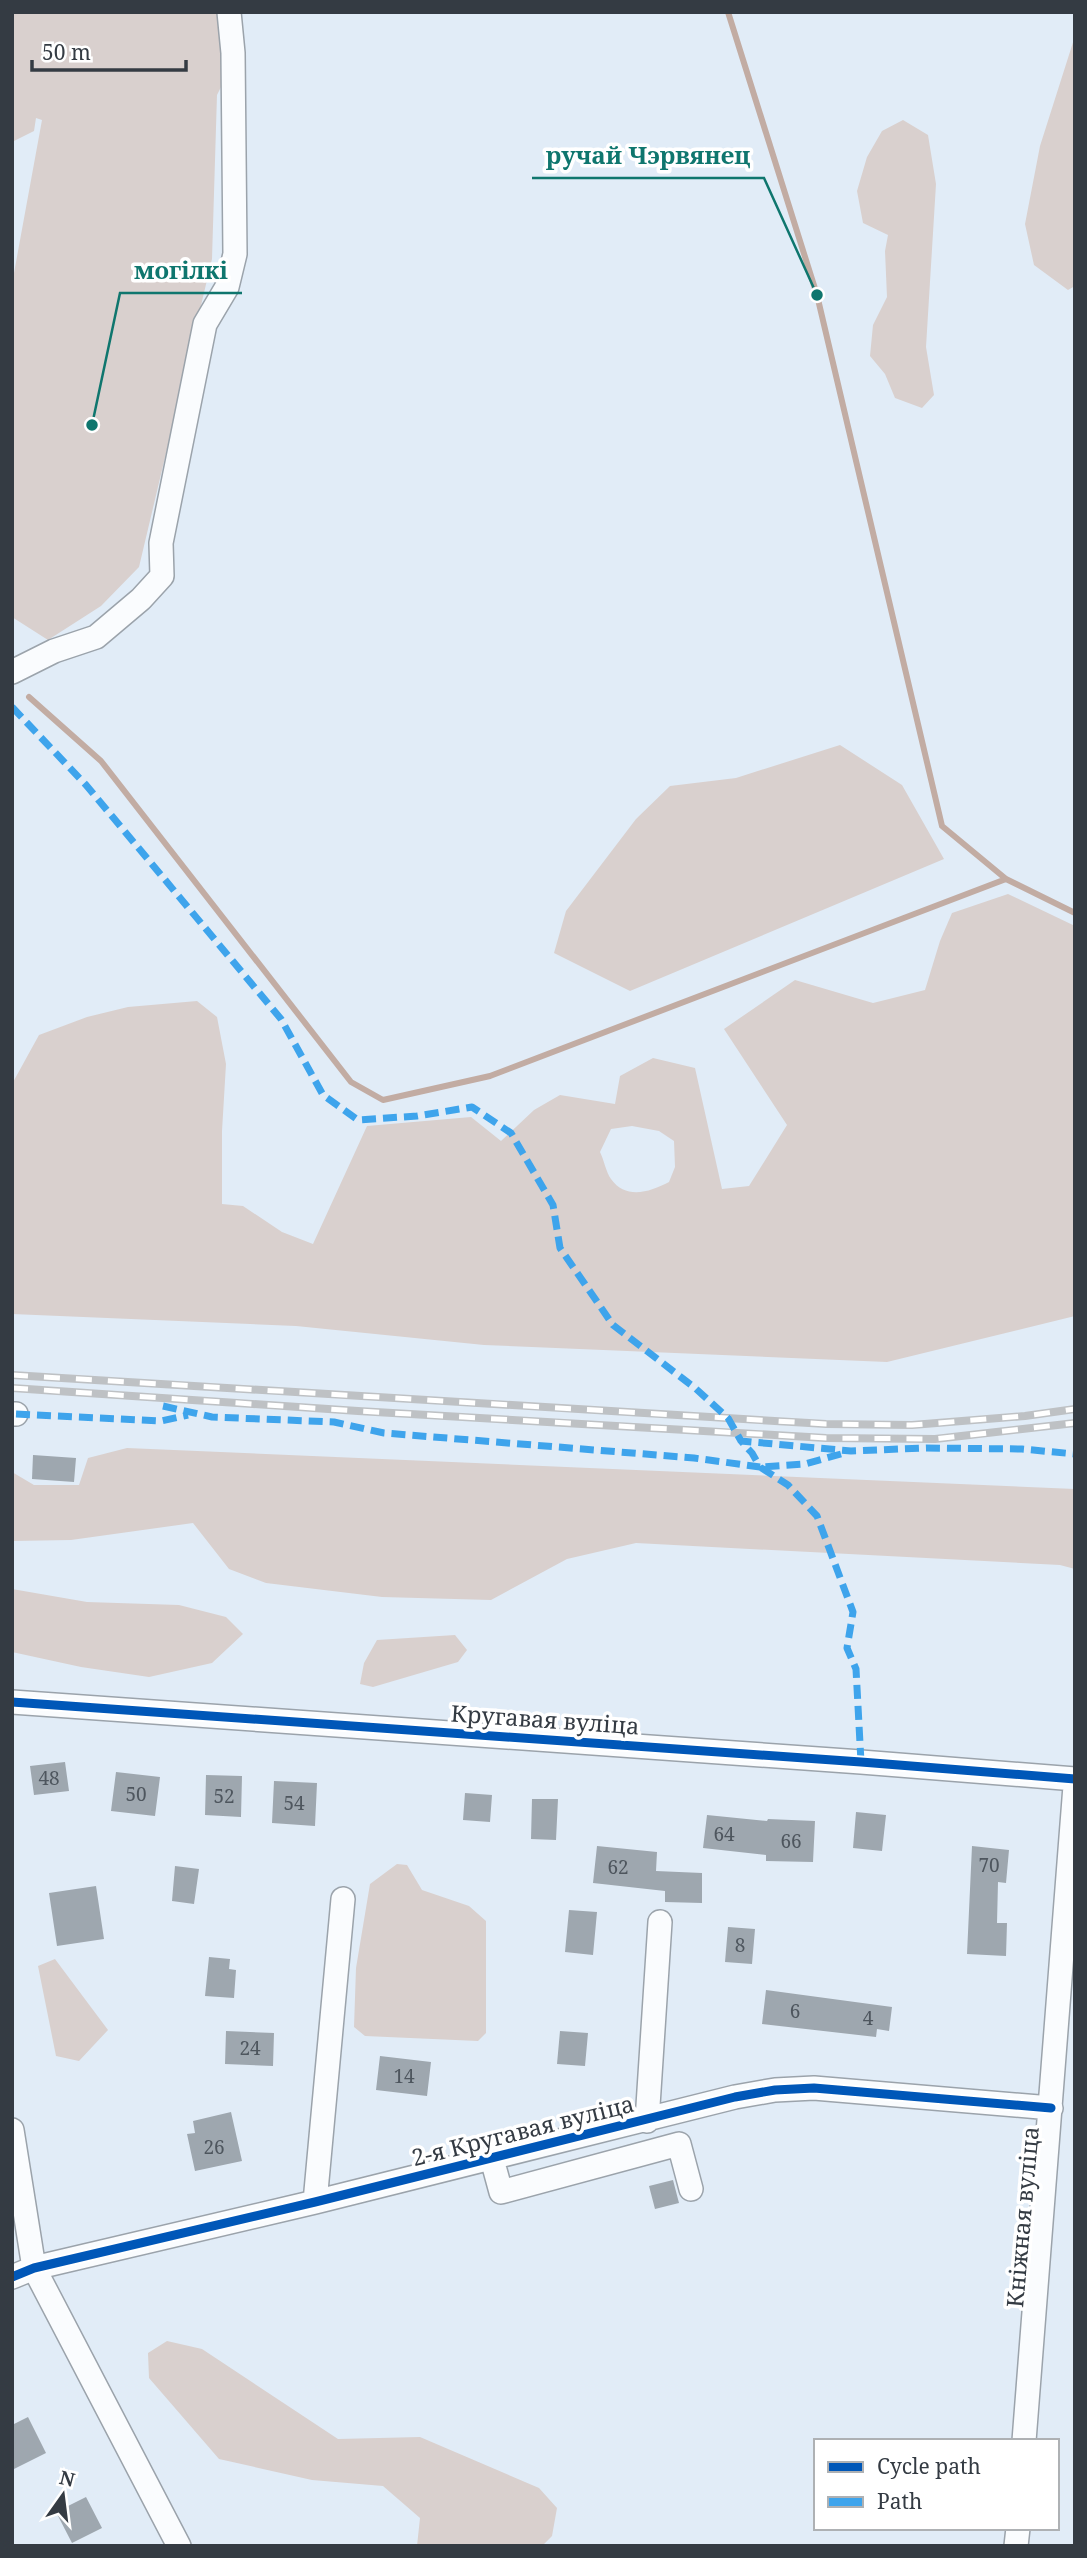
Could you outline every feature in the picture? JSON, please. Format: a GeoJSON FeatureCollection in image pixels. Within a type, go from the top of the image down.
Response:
{"type":"FeatureCollection","features":[{"type":"Feature","properties":{"kind":"street"},"geometry":{"type":"LineString","coordinates":[[12,672],[54,651],[96,637],[141,599],[162,576],[161,543],[205,324],[227,287],[235,254],[233,52],[229,12]]}},
{"type":"Feature","properties":{"kind":"street","name":"Кругавая вуліца"},"geometry":{"type":"LineString","coordinates":[[12,1702],[1075,1779]]}},
{"type":"Feature","properties":{"kind":"street","name":"Кніжная вуліца"},"geometry":{"type":"LineString","coordinates":[[1024,2439],[1075,1786]]}},
{"type":"Feature","properties":{"kind":"street"},"geometry":{"type":"LineString","coordinates":[[315,2202],[343,1899]]}},
{"type":"Feature","properties":{"kind":"street"},"geometry":{"type":"LineString","coordinates":[[647,2121],[660,1922]]}},
{"type":"Feature","properties":{"kind":"street","name":"2-я Кругавая вуліца"},"geometry":{"type":"LineString","coordinates":[[12,2277],[34,2268],[492,2159],[735,2097],[775,2090],[814,2088],[1051,2108]]}},
{"type":"Feature","properties":{"kind":"street"},"geometry":{"type":"LineString","coordinates":[[12,2130],[34,2268],[179,2546]]}},
{"type":"Feature","properties":{"kind":"street"},"geometry":{"type":"LineString","coordinates":[[492,2159],[501,2192],[679,2144],[691,2189]]}},
{"type":"Feature","properties":{"kind":"shaded area"},"geometry":{"type":"Polygon","coordinates":[[[12,12],[222,12],[228,73],[217,95],[212,259],[139,567],[101,606],[48,640],[12,617],[12,284],[42,120],[36,118],[34,131],[12,142],[12,12]]]}},
{"type":"Feature","properties":{"kind":"shaded area"},"geometry":{"type":"Polygon","coordinates":[[[1075,36],[1075,286],[1068,290],[1034,265],[1025,224],[1040,146],[1075,36]]]}},
{"type":"Feature","properties":{"kind":"shaded area"},"geometry":{"type":"Polygon","coordinates":[[[903,120],[928,135],[936,184],[926,347],[934,395],[922,408],[895,398],[885,374],[870,356],[873,325],[887,297],[885,251],[888,235],[863,223],[857,191],[867,157],[882,131],[903,120]]]}},
{"type":"Feature","properties":{"kind":"shaded area"},"geometry":{"type":"Polygon","coordinates":[[[840,745],[902,785],[944,859],[630,991],[554,953],[566,911],[636,819],[670,786],[736,778],[840,745]]]}},
{"type":"Feature","properties":{"kind":"shaded area"},"geometry":{"type":"Polygon","coordinates":[[[1008,894],[1075,926],[1075,1316],[887,1362],[484,1345],[296,1326],[12,1314],[12,1084],[39,1035],[87,1017],[128,1007],[197,1001],[217,1017],[226,1064],[222,1204],[243,1206],[282,1232],[313,1244],[367,1126],[471,1117],[501,1141],[534,1110],[560,1095],[615,1104],[620,1076],[653,1058],[695,1068],[722,1189],[749,1186],[787,1125],[724,1029],[795,980],[873,1003],[925,990],[952,913],[1008,894]],[[632,1126],[611,1129],[600,1152],[609,1176],[617,1186],[638,1192],[669,1182],[675,1167],[674,1141],[659,1131],[632,1126]]]}},
{"type":"Feature","properties":{"kind":"shaded area"},"geometry":{"type":"Polygon","coordinates":[[[127,1448],[1075,1489],[1075,1569],[1060,1565],[636,1543],[567,1559],[491,1600],[382,1597],[266,1583],[229,1569],[193,1523],[71,1540],[12,1541],[12,1472],[34,1485],[79,1485],[88,1458],[127,1448]]]}},
{"type":"Feature","properties":{"kind":"shaded area"},"geometry":{"type":"Polygon","coordinates":[[[12,1589],[87,1602],[179,1605],[226,1617],[243,1634],[212,1663],[149,1677],[81,1667],[12,1652],[12,1589]]]}},
{"type":"Feature","properties":{"kind":"shaded area"},"geometry":{"type":"Polygon","coordinates":[[[455,1635],[467,1650],[458,1662],[373,1687],[360,1684],[364,1663],[377,1640],[455,1635]]]}},
{"type":"Feature","properties":{"kind":"shaded area"},"geometry":{"type":"Polygon","coordinates":[[[397,1864],[407,1865],[422,1890],[469,1906],[486,1921],[486,2033],[478,2041],[365,2036],[354,2027],[356,1968],[370,1884],[397,1864]]]}},
{"type":"Feature","properties":{"kind":"shaded area"},"geometry":{"type":"Polygon","coordinates":[[[55,1959],[108,2030],[79,2061],[56,2056],[38,1966],[55,1959]]]}},
{"type":"Feature","properties":{"kind":"shaded area"},"geometry":{"type":"Polygon","coordinates":[[[167,2341],[202,2349],[338,2439],[420,2437],[539,2488],[557,2508],[552,2536],[542,2546],[417,2546],[420,2518],[383,2486],[312,2480],[219,2459],[149,2378],[148,2353],[167,2341]]]}},
{"type":"Feature","properties":{"kind":"building"},"geometry":{"type":"Polygon","coordinates":[[[33,1455],[76,1458],[74,1482],[32,1479],[33,1455]]]}},
{"type":"Feature","properties":{"kind":"building"},"geometry":{"type":"Polygon","coordinates":[[[65,1762],[69,1791],[34,1795],[30,1766],[65,1762]]]}},
{"type":"Feature","properties":{"kind":"building"},"geometry":{"type":"Polygon","coordinates":[[[116,1772],[160,1777],[155,1816],[111,1811],[116,1772]]]}},
{"type":"Feature","properties":{"kind":"building"},"geometry":{"type":"Polygon","coordinates":[[[206,1775],[242,1776],[241,1817],[205,1815],[206,1775]]]}},
{"type":"Feature","properties":{"kind":"building"},"geometry":{"type":"Polygon","coordinates":[[[274,1781],[317,1783],[315,1826],[272,1823],[274,1781]]]}},
{"type":"Feature","properties":{"kind":"building"},"geometry":{"type":"Polygon","coordinates":[[[465,1793],[492,1795],[490,1822],[463,1820],[465,1793]]]}},
{"type":"Feature","properties":{"kind":"building"},"geometry":{"type":"Polygon","coordinates":[[[532,1799],[558,1799],[556,1840],[531,1839],[532,1799]]]}},
{"type":"Feature","properties":{"kind":"building"},"geometry":{"type":"Polygon","coordinates":[[[856,1812],[886,1815],[882,1851],[853,1848],[856,1812]]]}},
{"type":"Feature","properties":{"kind":"building"},"geometry":{"type":"Polygon","coordinates":[[[707,1815],[767,1821],[815,1821],[813,1862],[766,1861],[766,1855],[703,1848],[707,1815]]]}},
{"type":"Feature","properties":{"kind":"building"},"geometry":{"type":"Polygon","coordinates":[[[597,1846],[657,1852],[656,1871],[702,1873],[702,1903],[665,1902],[665,1891],[593,1883],[597,1846]]]}},
{"type":"Feature","properties":{"kind":"building"},"geometry":{"type":"Polygon","coordinates":[[[972,1846],[1009,1850],[1006,1883],[998,1882],[997,1923],[1007,1923],[1006,1956],[967,1954],[972,1846]]]}},
{"type":"Feature","properties":{"kind":"building"},"geometry":{"type":"Polygon","coordinates":[[[175,1866],[199,1869],[194,1904],[172,1901],[175,1866]]]}},
{"type":"Feature","properties":{"kind":"building"},"geometry":{"type":"Polygon","coordinates":[[[96,1886],[104,1939],[57,1946],[49,1893],[96,1886]]]}},
{"type":"Feature","properties":{"kind":"building"},"geometry":{"type":"Polygon","coordinates":[[[569,1910],[597,1912],[593,1955],[565,1952],[569,1910]]]}},
{"type":"Feature","properties":{"kind":"building"},"geometry":{"type":"Polygon","coordinates":[[[728,1927],[755,1929],[752,1964],[725,1962],[728,1927]]]}},
{"type":"Feature","properties":{"kind":"building"},"geometry":{"type":"Polygon","coordinates":[[[209,1957],[230,1959],[229,1969],[236,1970],[234,1998],[205,1996],[209,1957]]]}},
{"type":"Feature","properties":{"kind":"building"},"geometry":{"type":"Polygon","coordinates":[[[766,1990],[892,2007],[889,2031],[877,2029],[876,2037],[762,2024],[766,1990]]]}},
{"type":"Feature","properties":{"kind":"building"},"geometry":{"type":"Polygon","coordinates":[[[226,2031],[274,2033],[273,2066],[225,2064],[226,2031]]]}},
{"type":"Feature","properties":{"kind":"building"},"geometry":{"type":"Polygon","coordinates":[[[560,2031],[588,2033],[585,2066],[557,2064],[560,2031]]]}},
{"type":"Feature","properties":{"kind":"building"},"geometry":{"type":"Polygon","coordinates":[[[380,2056],[431,2062],[427,2096],[376,2090],[380,2056]]]}},
{"type":"Feature","properties":{"kind":"building"},"geometry":{"type":"Polygon","coordinates":[[[231,2112],[242,2161],[195,2171],[187,2134],[195,2133],[193,2121],[231,2112]]]}},
{"type":"Feature","properties":{"kind":"building"},"geometry":{"type":"Polygon","coordinates":[[[673,2180],[679,2203],[655,2209],[649,2186],[673,2180]]]}},
{"type":"Feature","properties":{"kind":"building"},"geometry":{"type":"Polygon","coordinates":[[[28,2417],[46,2453],[12,2470],[12,2425],[28,2417]]]}},
{"type":"Feature","properties":{"kind":"building"},"geometry":{"type":"Polygon","coordinates":[[[86,2497],[102,2528],[72,2543],[56,2512],[86,2497]]]}},
{"type":"Feature","properties":{"kind":"waterway"},"geometry":{"type":"LineString","coordinates":[[728,12],[817,295],[942,826],[1006,879],[1075,913]]}},
{"type":"Feature","properties":{"kind":"waterway"},"geometry":{"type":"LineString","coordinates":[[29,697],[101,761],[351,1082],[383,1100],[490,1076],[1006,879]]}},
{"type":"Feature","properties":{"kind":"railway"},"geometry":{"type":"LineString","coordinates":[[12,1375],[826,1424],[912,1425],[1075,1409]]}},
{"type":"Feature","properties":{"kind":"railway"},"geometry":{"type":"LineString","coordinates":[[12,1388],[826,1438],[935,1439],[1075,1423]]}},
{"type":"Feature","properties":{"kind":"marked path"},"geometry":{"type":"LineString","coordinates":[[12,707],[86,785],[281,1019],[323,1095],[358,1120],[417,1116],[472,1107],[511,1133],[553,1205],[560,1248],[613,1325],[695,1388],[728,1418],[741,1441]]}},
{"type":"Feature","properties":{"kind":"marked path"},"geometry":{"type":"LineString","coordinates":[[163,1406],[212,1417],[334,1422],[384,1433],[694,1458],[760,1467],[741,1441],[851,1451],[926,1448],[1022,1449],[1075,1454]]}},
{"type":"Feature","properties":{"kind":"marked path"},"geometry":{"type":"LineString","coordinates":[[16,1414],[161,1421],[188,1415]]}},
{"type":"Feature","properties":{"kind":"marked path"},"geometry":{"type":"LineString","coordinates":[[841,1454],[805,1464],[760,1467],[788,1485],[817,1516],[853,1612],[847,1648],[856,1669],[861,1762]]}},
{"type":"Feature","properties":{"kind":"cycle path"},"geometry":{"type":"LineString","coordinates":[[12,1702],[1075,1779]]}},
{"type":"Feature","properties":{"kind":"cycle path"},"geometry":{"type":"LineString","coordinates":[[12,2277],[34,2268],[315,2202],[735,2097],[775,2090],[814,2088],[1051,2108]]}},
{"type":"Feature","properties":{"kind":"place","name":"ручай Чэрвянец"},"geometry":{"type":"Point","coordinates":[817,295]}},
{"type":"Feature","properties":{"kind":"place","name":"могілкі"},"geometry":{"type":"Point","coordinates":[92,425]}}]}
